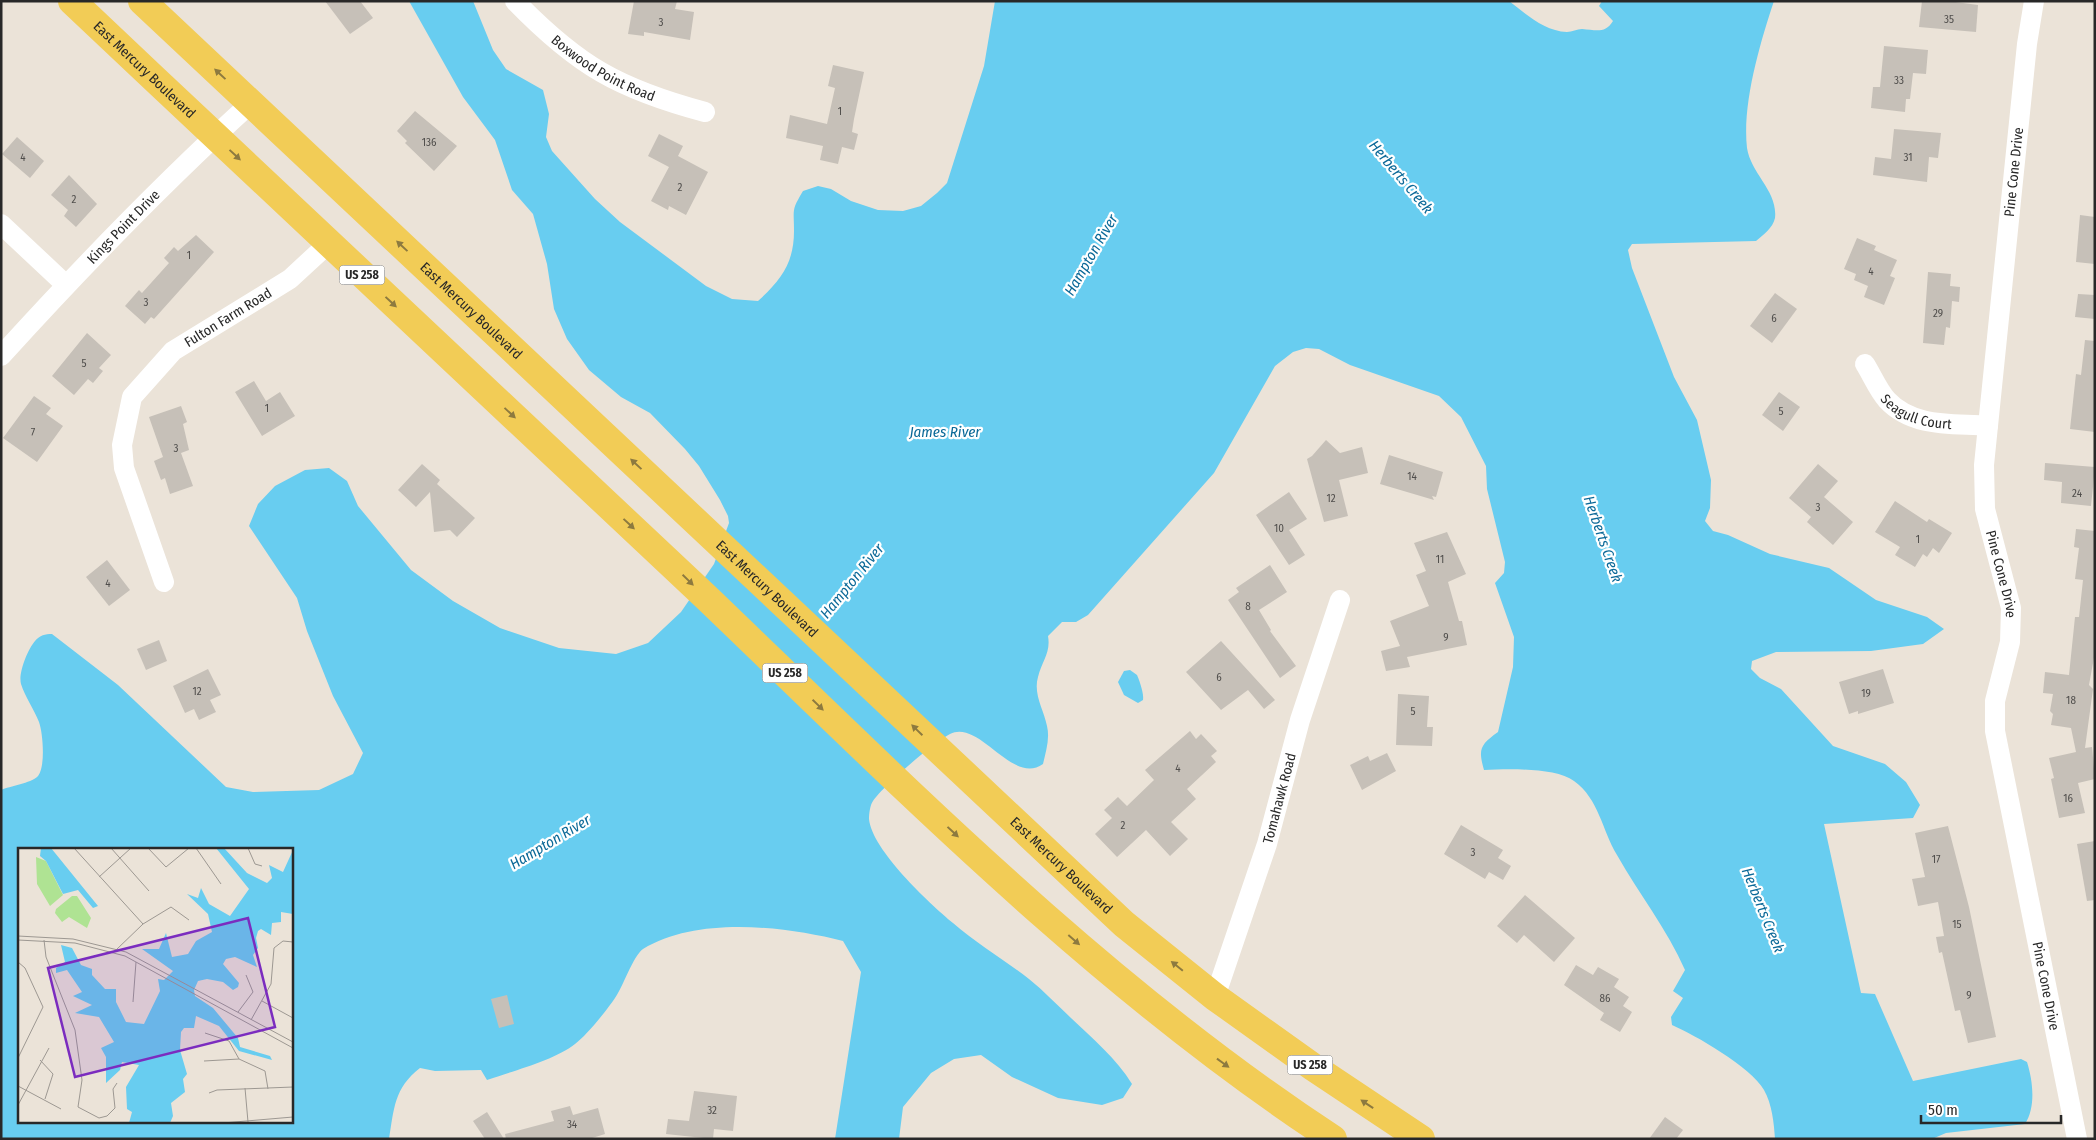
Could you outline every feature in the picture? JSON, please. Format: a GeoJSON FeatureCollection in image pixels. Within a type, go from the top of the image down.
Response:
{"type":"FeatureCollection","features":[{"type":"Feature","properties":{"kind":"main road","name":"East Mercury Boulevard"},"geometry":{"type":"LineString","coordinates":[[72,1],[653,547],[917,799],[1081,946],[1184,1034],[1288,1110],[1333,1139]]}},
{"type":"Feature","properties":{"kind":"main road","name":"East Mercury Boulevard"},"geometry":{"type":"LineString","coordinates":[[142,1],[1124,924],[1215,997],[1410,1136]]}},
{"type":"Feature","properties":{"kind":"street","name":"Boxwood Point Road"},"geometry":{"type":"LineString","coordinates":[[515,1],[545,32],[576,58],[603,75],[659,100],[705,112]]}},
{"type":"Feature","properties":{"kind":"street","name":"Pine Cone Drive"},"geometry":{"type":"LineString","coordinates":[[2034,1],[2027,44],[1984,465],[1985,509],[2011,608],[2010,642],[1995,701],[1995,731],[2077,1139]]}},
{"type":"Feature","properties":{"kind":"street","name":"Kings Point Drive"},"geometry":{"type":"LineString","coordinates":[[1,356],[66,285],[215,136],[251,103]]}},
{"type":"Feature","properties":{"kind":"street"},"geometry":{"type":"LineString","coordinates":[[1,224],[66,285]]}},
{"type":"Feature","properties":{"kind":"street","name":"Fulton Farm Road"},"geometry":{"type":"LineString","coordinates":[[164,582],[124,468],[122,445],[132,397],[174,351],[290,279],[328,243]]}},
{"type":"Feature","properties":{"kind":"street","name":"Seagull Court"},"geometry":{"type":"LineString","coordinates":[[1865,364],[1886,399],[1903,413],[1928,422],[1988,426]]}},
{"type":"Feature","properties":{"kind":"street","name":"Tomahawk Road"},"geometry":{"type":"LineString","coordinates":[[1215,997],[1267,844],[1300,720],[1340,600]]}},
{"type":"Feature","properties":{"kind":"water","name":"James River"},"geometry":{"type":"Polygon","coordinates":[[[409,1],[473,1],[493,50],[506,69],[543,90],[549,114],[546,137],[552,151],[595,199],[620,222],[706,286],[732,299],[758,301],[773,286],[789,262],[793,242],[794,210],[803,191],[818,186],[831,189],[851,201],[878,210],[903,211],[921,206],[947,183],[984,66],[995,1],[1509,1],[1543,25],[1551,29],[1567,32],[1582,29],[1603,30],[1607,28],[1613,21],[1599,6],[1602,1],[1774,1],[1753,74],[1746,131],[1749,157],[1769,191],[1775,208],[1775,218],[1772,225],[1756,241],[1632,244],[1628,250],[1632,268],[1674,377],[1697,420],[1711,480],[1710,508],[1705,521],[1713,531],[1728,535],[1770,554],[1829,568],[1876,600],[1927,617],[1944,629],[1923,644],[1871,651],[1776,652],[1752,661],[1751,669],[1760,678],[1781,689],[1833,746],[1885,764],[1906,782],[1920,805],[1913,818],[1824,824],[1861,993],[1875,994],[1913,1081],[2021,1059],[2027,1062],[2031,1077],[2032,1102],[2025,1124],[1946,1133],[1932,1139],[1775,1139],[1771,1107],[1764,1090],[1757,1081],[1722,1053],[1672,1025],[1671,1017],[1683,998],[1673,991],[1685,970],[1670,940],[1617,855],[1595,806],[1582,788],[1566,776],[1555,773],[1530,770],[1484,770],[1481,752],[1487,740],[1498,732],[1513,667],[1514,637],[1495,583],[1504,573],[1505,562],[1487,489],[1486,466],[1461,417],[1439,396],[1350,365],[1319,349],[1306,348],[1293,352],[1275,366],[1214,473],[1088,615],[1076,622],[1062,622],[1048,636],[1047,652],[1037,683],[1038,696],[1048,731],[1043,764],[1031,768],[1020,766],[1008,760],[973,735],[961,732],[950,734],[932,746],[898,775],[879,794],[870,807],[869,819],[872,832],[880,846],[903,875],[930,903],[962,931],[1035,984],[1104,1049],[1132,1084],[1123,1098],[1102,1105],[1058,1098],[1012,1077],[981,1055],[954,1059],[931,1073],[903,1107],[899,1139],[835,1139],[861,972],[843,941],[794,931],[741,927],[714,928],[689,932],[665,939],[643,949],[636,958],[615,998],[602,1016],[575,1044],[567,1050],[545,1060],[487,1080],[481,1070],[435,1071],[420,1068],[411,1076],[400,1091],[394,1109],[389,1139],[1,1139],[1,790],[34,779],[40,773],[42,767],[43,751],[40,727],[20,679],[27,655],[39,637],[52,634],[118,685],[226,787],[253,792],[319,790],[353,774],[363,753],[333,696],[307,631],[297,598],[249,526],[258,504],[275,486],[305,470],[329,468],[347,481],[358,506],[411,570],[453,601],[500,628],[559,648],[616,654],[648,643],[681,612],[714,564],[729,523],[728,516],[720,500],[699,466],[685,449],[650,413],[621,397],[589,370],[567,339],[554,309],[547,264],[533,214],[512,190],[495,140],[463,97],[409,1]]]}},
{"type":"Feature","properties":{"kind":"water"},"geometry":{"type":"Polygon","coordinates":[[[1130,670],[1137,675],[1142,691],[1143,700],[1138,703],[1124,695],[1118,682],[1124,671],[1130,670]]]}},
{"type":"Feature","properties":{"kind":"building"},"geometry":{"type":"Polygon","coordinates":[[[325,1],[360,1],[373,18],[350,34],[325,1]]]}},
{"type":"Feature","properties":{"kind":"building"},"geometry":{"type":"Polygon","coordinates":[[[634,1],[677,1],[675,9],[694,12],[690,40],[644,32],[644,36],[628,34],[634,1]]]}},
{"type":"Feature","properties":{"kind":"building"},"geometry":{"type":"Polygon","coordinates":[[[1922,1],[1948,1],[1978,5],[1976,32],[1919,27],[1922,1]]]}},
{"type":"Feature","properties":{"kind":"building"},"geometry":{"type":"Polygon","coordinates":[[[1884,46],[1928,50],[1926,74],[1913,73],[1910,99],[1906,99],[1905,112],[1871,108],[1873,87],[1880,87],[1884,46]]]}},
{"type":"Feature","properties":{"kind":"building"},"geometry":{"type":"Polygon","coordinates":[[[833,65],[864,72],[852,132],[858,134],[854,150],[842,147],[838,164],[820,160],[823,146],[786,138],[790,115],[827,124],[835,88],[828,86],[833,65]]]}},
{"type":"Feature","properties":{"kind":"building"},"geometry":{"type":"Polygon","coordinates":[[[415,111],[457,146],[434,171],[405,143],[407,141],[397,131],[415,111]]]}},
{"type":"Feature","properties":{"kind":"building"},"geometry":{"type":"Polygon","coordinates":[[[1894,129],[1941,133],[1938,158],[1929,157],[1927,182],[1873,175],[1875,157],[1891,159],[1894,129]]]}},
{"type":"Feature","properties":{"kind":"building"},"geometry":{"type":"Polygon","coordinates":[[[659,134],[683,146],[678,156],[708,172],[686,215],[669,206],[668,210],[651,201],[669,167],[648,156],[659,134]]]}},
{"type":"Feature","properties":{"kind":"building"},"geometry":{"type":"Polygon","coordinates":[[[17,137],[44,161],[30,178],[2,154],[17,137]]]}},
{"type":"Feature","properties":{"kind":"building"},"geometry":{"type":"Polygon","coordinates":[[[69,175],[97,204],[76,227],[64,216],[68,210],[51,195],[69,175]]]}},
{"type":"Feature","properties":{"kind":"building"},"geometry":{"type":"Polygon","coordinates":[[[2080,215],[2095,217],[2095,264],[2076,262],[2080,215]]]}},
{"type":"Feature","properties":{"kind":"building"},"geometry":{"type":"Polygon","coordinates":[[[196,235],[214,252],[154,319],[151,317],[145,324],[125,306],[139,290],[142,293],[169,263],[164,258],[174,247],[178,251],[196,235]]]}},
{"type":"Feature","properties":{"kind":"building"},"geometry":{"type":"Polygon","coordinates":[[[1857,238],[1876,246],[1874,250],[1897,260],[1890,276],[1895,278],[1884,305],[1864,297],[1868,286],[1854,280],[1856,274],[1844,269],[1857,238]]]}},
{"type":"Feature","properties":{"kind":"building"},"geometry":{"type":"Polygon","coordinates":[[[1928,272],[1951,274],[1950,286],[1960,287],[1959,302],[1952,301],[1950,328],[1946,327],[1944,345],[1923,343],[1928,272]]]}},
{"type":"Feature","properties":{"kind":"building"},"geometry":{"type":"Polygon","coordinates":[[[1775,293],[1797,309],[1772,343],[1750,326],[1775,293]]]}},
{"type":"Feature","properties":{"kind":"building"},"geometry":{"type":"Polygon","coordinates":[[[2078,294],[2095,295],[2095,319],[2075,317],[2078,294]]]}},
{"type":"Feature","properties":{"kind":"building"},"geometry":{"type":"Polygon","coordinates":[[[87,333],[111,355],[99,368],[103,371],[93,383],[88,379],[74,395],[52,376],[87,333]]]}},
{"type":"Feature","properties":{"kind":"building"},"geometry":{"type":"Polygon","coordinates":[[[2085,340],[2095,341],[2095,432],[2070,429],[2076,374],[2081,375],[2085,340]]]}},
{"type":"Feature","properties":{"kind":"building"},"geometry":{"type":"Polygon","coordinates":[[[254,381],[266,401],[280,392],[295,416],[262,436],[235,392],[254,381]]]}},
{"type":"Feature","properties":{"kind":"building"},"geometry":{"type":"Polygon","coordinates":[[[1779,392],[1800,407],[1783,431],[1762,415],[1779,392]]]}},
{"type":"Feature","properties":{"kind":"building"},"geometry":{"type":"Polygon","coordinates":[[[34,396],[51,408],[46,414],[63,426],[37,462],[3,438],[34,396]]]}},
{"type":"Feature","properties":{"kind":"building"},"geometry":{"type":"Polygon","coordinates":[[[181,406],[187,422],[183,424],[189,450],[181,453],[193,486],[170,494],[165,478],[161,480],[154,461],[163,457],[149,417],[181,406]]]}},
{"type":"Feature","properties":{"kind":"building"},"geometry":{"type":"Polygon","coordinates":[[[1326,440],[1340,453],[1362,447],[1368,473],[1339,480],[1348,516],[1324,522],[1307,459],[1326,440]]]}},
{"type":"Feature","properties":{"kind":"building"},"geometry":{"type":"Polygon","coordinates":[[[1389,455],[1443,472],[1436,497],[1432,496],[1434,500],[1380,484],[1389,455]]]}},
{"type":"Feature","properties":{"kind":"building"},"geometry":{"type":"Polygon","coordinates":[[[2045,463],[2095,467],[2091,506],[2061,503],[2062,482],[2044,480],[2045,463]]]}},
{"type":"Feature","properties":{"kind":"building"},"geometry":{"type":"Polygon","coordinates":[[[422,464],[440,480],[437,484],[475,518],[457,537],[450,530],[434,532],[430,492],[416,507],[398,490],[422,464]]]}},
{"type":"Feature","properties":{"kind":"building"},"geometry":{"type":"Polygon","coordinates":[[[1818,464],[1838,481],[1824,497],[1853,522],[1833,545],[1807,522],[1811,517],[1789,498],[1818,464]]]}},
{"type":"Feature","properties":{"kind":"building"},"geometry":{"type":"Polygon","coordinates":[[[1289,492],[1307,519],[1289,530],[1305,555],[1289,565],[1256,515],[1289,492]]]}},
{"type":"Feature","properties":{"kind":"building"},"geometry":{"type":"Polygon","coordinates":[[[1895,501],[1927,522],[1929,519],[1952,533],[1939,553],[1933,548],[1927,557],[1923,554],[1915,567],[1895,555],[1900,547],[1875,532],[1895,501]]]}},
{"type":"Feature","properties":{"kind":"building"},"geometry":{"type":"Polygon","coordinates":[[[2076,529],[2095,531],[2095,652],[2089,685],[2093,689],[2085,748],[2092,747],[2095,779],[2078,783],[2085,813],[2059,818],[2051,779],[2054,778],[2049,758],[2076,752],[2071,728],[2051,725],[2053,714],[2050,711],[2053,694],[2043,693],[2045,672],[2069,675],[2075,617],[2079,617],[2083,580],[2075,579],[2079,548],[2074,547],[2076,529]]]}},
{"type":"Feature","properties":{"kind":"building"},"geometry":{"type":"Polygon","coordinates":[[[1447,532],[1466,574],[1448,582],[1459,621],[1462,621],[1467,645],[1407,657],[1410,667],[1386,671],[1381,651],[1400,646],[1390,621],[1429,606],[1416,575],[1426,571],[1414,543],[1447,532]]]}},
{"type":"Feature","properties":{"kind":"building"},"geometry":{"type":"Polygon","coordinates":[[[107,560],[130,590],[109,606],[86,577],[107,560]]]}},
{"type":"Feature","properties":{"kind":"building"},"geometry":{"type":"Polygon","coordinates":[[[1270,565],[1287,592],[1259,610],[1270,631],[1296,666],[1280,678],[1228,600],[1239,592],[1236,588],[1270,565]]]}},
{"type":"Feature","properties":{"kind":"building"},"geometry":{"type":"Polygon","coordinates":[[[159,640],[167,661],[146,670],[137,649],[159,640]]]}},
{"type":"Feature","properties":{"kind":"building"},"geometry":{"type":"Polygon","coordinates":[[[1221,641],[1275,700],[1264,709],[1248,690],[1221,710],[1186,672],[1221,641]]]}},
{"type":"Feature","properties":{"kind":"building"},"geometry":{"type":"Polygon","coordinates":[[[208,669],[221,695],[210,700],[216,712],[199,720],[194,709],[185,713],[173,686],[208,669]]]}},
{"type":"Feature","properties":{"kind":"building"},"geometry":{"type":"Polygon","coordinates":[[[1883,669],[1894,703],[1858,714],[1858,711],[1849,714],[1839,682],[1883,669]]]}},
{"type":"Feature","properties":{"kind":"building"},"geometry":{"type":"Polygon","coordinates":[[[1398,694],[1429,696],[1427,727],[1433,727],[1432,746],[1396,745],[1398,694]]]}},
{"type":"Feature","properties":{"kind":"building"},"geometry":{"type":"Polygon","coordinates":[[[1190,731],[1196,739],[1201,734],[1217,751],[1211,756],[1216,762],[1187,789],[1196,799],[1171,822],[1188,839],[1170,856],[1146,830],[1117,857],[1095,834],[1112,818],[1104,810],[1118,797],[1127,806],[1154,780],[1145,770],[1190,731]]]}},
{"type":"Feature","properties":{"kind":"building"},"geometry":{"type":"Polygon","coordinates":[[[1387,753],[1396,771],[1362,790],[1350,765],[1368,756],[1370,761],[1387,753]]]}},
{"type":"Feature","properties":{"kind":"building"},"geometry":{"type":"Polygon","coordinates":[[[1461,825],[1503,850],[1498,858],[1511,866],[1503,880],[1489,872],[1485,879],[1444,854],[1461,825]]]}},
{"type":"Feature","properties":{"kind":"building"},"geometry":{"type":"Polygon","coordinates":[[[1948,826],[1969,907],[1996,1037],[1968,1043],[1960,1010],[1955,1011],[1942,952],[1939,953],[1936,937],[1944,936],[1938,902],[1918,906],[1912,879],[1925,877],[1915,833],[1948,826]]]}},
{"type":"Feature","properties":{"kind":"building"},"geometry":{"type":"Polygon","coordinates":[[[2095,841],[2095,900],[2087,901],[2077,844],[2095,841]]]}},
{"type":"Feature","properties":{"kind":"building"},"geometry":{"type":"Polygon","coordinates":[[[1525,895],[1575,938],[1554,962],[1524,935],[1517,943],[1497,926],[1525,895]]]}},
{"type":"Feature","properties":{"kind":"building"},"geometry":{"type":"Polygon","coordinates":[[[1576,965],[1593,975],[1598,967],[1619,979],[1614,987],[1629,997],[1623,1006],[1632,1012],[1620,1032],[1600,1020],[1604,1013],[1564,985],[1576,965]]]}},
{"type":"Feature","properties":{"kind":"building"},"geometry":{"type":"Polygon","coordinates":[[[507,995],[514,1024],[499,1028],[491,999],[507,995]]]}},
{"type":"Feature","properties":{"kind":"building"},"geometry":{"type":"Polygon","coordinates":[[[694,1091],[737,1096],[733,1131],[714,1129],[713,1139],[666,1134],[668,1119],[689,1121],[694,1091]]]}},
{"type":"Feature","properties":{"kind":"building"},"geometry":{"type":"Polygon","coordinates":[[[570,1106],[573,1115],[598,1108],[605,1134],[589,1139],[506,1139],[505,1134],[554,1121],[551,1111],[570,1106]]]}},
{"type":"Feature","properties":{"kind":"building"},"geometry":{"type":"Polygon","coordinates":[[[487,1112],[504,1139],[485,1139],[473,1121],[487,1112]]]}},
{"type":"Feature","properties":{"kind":"building"},"geometry":{"type":"Polygon","coordinates":[[[1665,1117],[1683,1130],[1676,1139],[1649,1139],[1665,1117]]]}},
{"type":"Feature","properties":{"kind":"water label","name":"Herberts Creek"},"geometry":{"type":"Point","coordinates":[1401,177]}},
{"type":"Feature","properties":{"kind":"water label","name":"Hampton River"},"geometry":{"type":"Point","coordinates":[1091,255]}},
{"type":"Feature","properties":{"kind":"water label","name":"Herberts Creek"},"geometry":{"type":"Point","coordinates":[1603,539]}},
{"type":"Feature","properties":{"kind":"water label","name":"Hampton River"},"geometry":{"type":"Point","coordinates":[852,581]}},
{"type":"Feature","properties":{"kind":"water label","name":"Hampton River"},"geometry":{"type":"Point","coordinates":[550,842]}},
{"type":"Feature","properties":{"kind":"water label","name":"Herberts Creek"},"geometry":{"type":"Point","coordinates":[1763,910]}}]}
